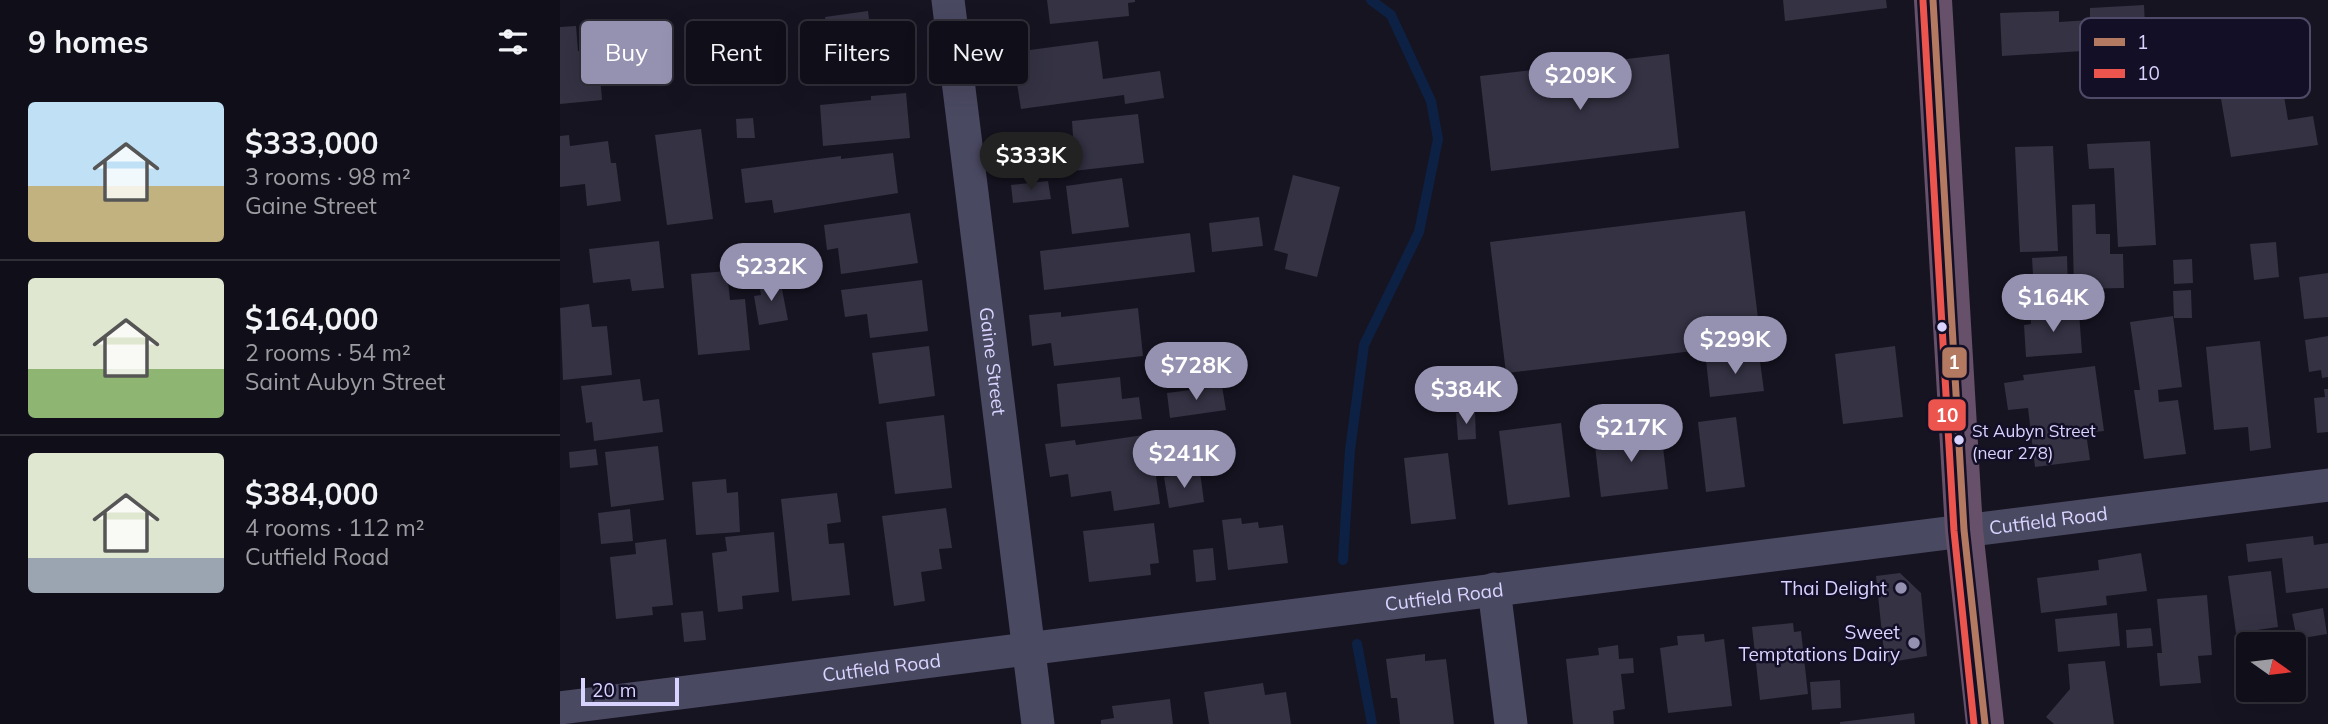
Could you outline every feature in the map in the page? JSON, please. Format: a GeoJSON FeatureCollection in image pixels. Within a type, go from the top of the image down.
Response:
{"type":"FeatureCollection","features":[{"type":"Feature","properties":{"kind":"highway"},"geometry":{"type":"LineString","coordinates":[[1933,0],[1964,530],[1985,724]]}},
{"type":"Feature","properties":{"kind":"street","name":"Gaine Street"},"geometry":{"type":"LineString","coordinates":[[948,0],[1038,724]]}},
{"type":"Feature","properties":{"kind":"street","name":"Cutfield Road"},"geometry":{"type":"LineString","coordinates":[[560,708],[2328,485]]}},
{"type":"Feature","properties":{"kind":"street"},"geometry":{"type":"LineString","coordinates":[[1494,589],[1511,724]]}},
{"type":"Feature","properties":{"kind":"building"},"geometry":{"type":"Polygon","coordinates":[[[1047,0],[1135,2],[1128,3],[1129,16],[1050,24],[1047,0]]]}},
{"type":"Feature","properties":{"kind":"building"},"geometry":{"type":"Polygon","coordinates":[[[1783,0],[1886,0],[1887,8],[1785,21],[1783,0]]]}},
{"type":"Feature","properties":{"kind":"building"},"geometry":{"type":"Polygon","coordinates":[[[2144,5],[2145,18],[2090,18],[2090,8],[2144,5]]]}},
{"type":"Feature","properties":{"kind":"building"},"geometry":{"type":"Polygon","coordinates":[[[868,11],[869,21],[826,21],[825,17],[868,11]]]}},
{"type":"Feature","properties":{"kind":"building"},"geometry":{"type":"Polygon","coordinates":[[[2059,11],[2059,22],[2080,21],[2080,51],[2002,56],[2000,13],[2059,11]]]}},
{"type":"Feature","properties":{"kind":"building"},"geometry":{"type":"Polygon","coordinates":[[[576,26],[578,51],[581,51],[581,84],[601,84],[602,100],[560,104],[560,27],[576,26]]]}},
{"type":"Feature","properties":{"kind":"building"},"geometry":{"type":"Polygon","coordinates":[[[1098,41],[1103,79],[1160,71],[1164,98],[1125,104],[1124,95],[1021,109],[1017,84],[1028,84],[1028,50],[1098,41]]]}},
{"type":"Feature","properties":{"kind":"building"},"geometry":{"type":"Polygon","coordinates":[[[1669,54],[1679,148],[1491,171],[1480,76],[1669,54]]]}},
{"type":"Feature","properties":{"kind":"building"},"geometry":{"type":"Polygon","coordinates":[[[906,93],[910,138],[823,146],[820,105],[906,93]]]}},
{"type":"Feature","properties":{"kind":"building"},"geometry":{"type":"Polygon","coordinates":[[[2284,98],[2288,120],[2313,116],[2318,145],[2231,157],[2221,99],[2284,98]]]}},
{"type":"Feature","properties":{"kind":"building"},"geometry":{"type":"Polygon","coordinates":[[[1138,114],[1144,163],[1029,176],[1025,142],[1073,136],[1072,121],[1138,114]]]}},
{"type":"Feature","properties":{"kind":"building"},"geometry":{"type":"Polygon","coordinates":[[[753,118],[755,138],[737,138],[736,119],[753,118]]]}},
{"type":"Feature","properties":{"kind":"building"},"geometry":{"type":"Polygon","coordinates":[[[701,129],[713,219],[667,225],[655,135],[701,129]]]}},
{"type":"Feature","properties":{"kind":"building"},"geometry":{"type":"Polygon","coordinates":[[[569,135],[570,146],[608,141],[611,163],[616,163],[621,201],[587,206],[585,184],[560,187],[560,136],[569,135]]]}},
{"type":"Feature","properties":{"kind":"building"},"geometry":{"type":"Polygon","coordinates":[[[2150,141],[2156,245],[2118,247],[2114,168],[2089,169],[2087,144],[2150,141]]]}},
{"type":"Feature","properties":{"kind":"building"},"geometry":{"type":"Polygon","coordinates":[[[2053,146],[2058,251],[2020,252],[2015,147],[2053,146]]]}},
{"type":"Feature","properties":{"kind":"building"},"geometry":{"type":"Polygon","coordinates":[[[893,153],[898,193],[774,213],[772,200],[745,203],[741,169],[841,156],[841,159],[893,153]]]}},
{"type":"Feature","properties":{"kind":"building"},"geometry":{"type":"Polygon","coordinates":[[[1293,175],[1340,187],[1317,277],[1285,269],[1288,254],[1274,250],[1293,175]]]}},
{"type":"Feature","properties":{"kind":"building"},"geometry":{"type":"Polygon","coordinates":[[[1122,178],[1129,227],[1072,234],[1066,186],[1122,178]]]}},
{"type":"Feature","properties":{"kind":"building"},"geometry":{"type":"Polygon","coordinates":[[[1048,181],[1051,199],[1013,203],[1011,185],[1048,181]]]}},
{"type":"Feature","properties":{"kind":"building"},"geometry":{"type":"Polygon","coordinates":[[[2095,204],[2096,234],[2110,234],[2110,254],[2123,254],[2124,288],[2074,289],[2072,205],[2095,204]]]}},
{"type":"Feature","properties":{"kind":"building"},"geometry":{"type":"Polygon","coordinates":[[[1745,211],[1761,343],[1506,373],[1490,242],[1745,211]]]}},
{"type":"Feature","properties":{"kind":"building"},"geometry":{"type":"Polygon","coordinates":[[[910,213],[918,263],[841,274],[838,248],[827,250],[824,225],[910,213]]]}},
{"type":"Feature","properties":{"kind":"building"},"geometry":{"type":"Polygon","coordinates":[[[1259,217],[1263,246],[1212,252],[1209,223],[1259,217]]]}},
{"type":"Feature","properties":{"kind":"building"},"geometry":{"type":"Polygon","coordinates":[[[1190,233],[1195,272],[1044,290],[1040,251],[1190,233]]]}},
{"type":"Feature","properties":{"kind":"building"},"geometry":{"type":"Polygon","coordinates":[[[659,241],[664,288],[632,291],[630,279],[593,283],[589,249],[659,241]]]}},
{"type":"Feature","properties":{"kind":"building"},"geometry":{"type":"Polygon","coordinates":[[[2276,242],[2279,277],[2254,280],[2250,244],[2276,242]]]}},
{"type":"Feature","properties":{"kind":"building"},"geometry":{"type":"Polygon","coordinates":[[[2067,256],[2068,289],[2034,291],[2032,258],[2067,256]]]}},
{"type":"Feature","properties":{"kind":"building"},"geometry":{"type":"Polygon","coordinates":[[[2192,259],[2193,283],[2174,284],[2173,260],[2192,259]]]}},
{"type":"Feature","properties":{"kind":"building"},"geometry":{"type":"Polygon","coordinates":[[[727,271],[730,300],[745,299],[750,350],[698,355],[691,274],[727,271]]]}},
{"type":"Feature","properties":{"kind":"building"},"geometry":{"type":"Polygon","coordinates":[[[2328,273],[2328,317],[2304,319],[2299,277],[2328,273]]]}},
{"type":"Feature","properties":{"kind":"building"},"geometry":{"type":"Polygon","coordinates":[[[780,279],[788,320],[759,325],[754,296],[761,295],[759,283],[780,279]]]}},
{"type":"Feature","properties":{"kind":"building"},"geometry":{"type":"Polygon","coordinates":[[[922,280],[928,331],[870,338],[867,314],[845,317],[841,290],[922,280]]]}},
{"type":"Feature","properties":{"kind":"building"},"geometry":{"type":"Polygon","coordinates":[[[2191,290],[2192,318],[2174,318],[2173,291],[2191,290]]]}},
{"type":"Feature","properties":{"kind":"building"},"geometry":{"type":"Polygon","coordinates":[[[589,304],[592,327],[607,326],[612,375],[563,380],[560,308],[589,304]]]}},
{"type":"Feature","properties":{"kind":"building"},"geometry":{"type":"Polygon","coordinates":[[[2046,306],[2047,314],[2079,312],[2082,353],[2026,357],[2024,325],[2031,324],[2030,308],[2046,306]]]}},
{"type":"Feature","properties":{"kind":"building"},"geometry":{"type":"Polygon","coordinates":[[[1138,308],[1143,356],[1054,366],[1051,343],[1032,346],[1029,315],[1061,312],[1061,317],[1138,308]]]}},
{"type":"Feature","properties":{"kind":"building"},"geometry":{"type":"Polygon","coordinates":[[[2173,316],[2182,387],[2158,390],[2159,402],[2178,400],[2186,454],[2144,459],[2134,390],[2140,390],[2130,322],[2173,316]]]}},
{"type":"Feature","properties":{"kind":"building"},"geometry":{"type":"Polygon","coordinates":[[[2328,336],[2328,377],[2322,378],[2321,370],[2309,372],[2305,340],[2328,336]]]}},
{"type":"Feature","properties":{"kind":"building"},"geometry":{"type":"Polygon","coordinates":[[[2260,341],[2271,448],[2250,451],[2248,427],[2214,430],[2206,347],[2260,341]]]}},
{"type":"Feature","properties":{"kind":"building"},"geometry":{"type":"Polygon","coordinates":[[[929,346],[935,396],[879,404],[872,353],[929,346]]]}},
{"type":"Feature","properties":{"kind":"building"},"geometry":{"type":"Polygon","coordinates":[[[1895,346],[1903,417],[1843,424],[1835,354],[1895,346]]]}},
{"type":"Feature","properties":{"kind":"building"},"geometry":{"type":"Polygon","coordinates":[[[1759,354],[1764,391],[1710,397],[1706,360],[1759,354]]]}},
{"type":"Feature","properties":{"kind":"building"},"geometry":{"type":"Polygon","coordinates":[[[2095,366],[2104,431],[2086,433],[2090,460],[2035,467],[2028,408],[2008,410],[2004,383],[2024,380],[2023,375],[2095,366]]]}},
{"type":"Feature","properties":{"kind":"building"},"geometry":{"type":"Polygon","coordinates":[[[1120,377],[1122,399],[1139,397],[1142,419],[1061,427],[1057,384],[1120,377]]]}},
{"type":"Feature","properties":{"kind":"building"},"geometry":{"type":"Polygon","coordinates":[[[640,379],[643,401],[659,399],[663,432],[594,441],[592,422],[586,423],[581,386],[640,379]]]}},
{"type":"Feature","properties":{"kind":"building"},"geometry":{"type":"Polygon","coordinates":[[[1222,386],[1226,410],[1170,418],[1167,393],[1222,386]]]}},
{"type":"Feature","properties":{"kind":"building"},"geometry":{"type":"Polygon","coordinates":[[[2324,389],[2328,389],[2328,432],[2317,433],[2314,398],[2325,397],[2324,389]]]}},
{"type":"Feature","properties":{"kind":"building"},"geometry":{"type":"Polygon","coordinates":[[[1475,412],[1476,439],[1458,440],[1456,413],[1475,412]]]}},
{"type":"Feature","properties":{"kind":"building"},"geometry":{"type":"Polygon","coordinates":[[[944,415],[952,488],[895,494],[886,422],[944,415]]]}},
{"type":"Feature","properties":{"kind":"building"},"geometry":{"type":"Polygon","coordinates":[[[1736,417],[1745,487],[1706,492],[1698,422],[1736,417]]]}},
{"type":"Feature","properties":{"kind":"building"},"geometry":{"type":"Polygon","coordinates":[[[1561,423],[1570,497],[1508,505],[1499,431],[1561,423]]]}},
{"type":"Feature","properties":{"kind":"building"},"geometry":{"type":"Polygon","coordinates":[[[1661,430],[1668,489],[1601,497],[1594,438],[1661,430]]]}},
{"type":"Feature","properties":{"kind":"building"},"geometry":{"type":"Polygon","coordinates":[[[1150,434],[1160,504],[1114,511],[1111,491],[1071,497],[1068,474],[1050,477],[1045,444],[1075,440],[1076,445],[1150,434]]]}},
{"type":"Feature","properties":{"kind":"building"},"geometry":{"type":"Polygon","coordinates":[[[658,446],[664,500],[611,507],[605,452],[658,446]]]}},
{"type":"Feature","properties":{"kind":"building"},"geometry":{"type":"Polygon","coordinates":[[[596,449],[598,465],[570,468],[569,452],[596,449]]]}},
{"type":"Feature","properties":{"kind":"building"},"geometry":{"type":"Polygon","coordinates":[[[1448,453],[1456,519],[1411,524],[1404,458],[1448,453]]]}},
{"type":"Feature","properties":{"kind":"building"},"geometry":{"type":"Polygon","coordinates":[[[1200,472],[1204,502],[1169,508],[1164,477],[1200,472]]]}},
{"type":"Feature","properties":{"kind":"building"},"geometry":{"type":"Polygon","coordinates":[[[726,479],[727,493],[738,492],[740,532],[696,535],[692,482],[726,479]]]}},
{"type":"Feature","properties":{"kind":"building"},"geometry":{"type":"Polygon","coordinates":[[[837,493],[841,522],[827,524],[829,544],[844,543],[850,595],[792,601],[781,499],[837,493]]]}},
{"type":"Feature","properties":{"kind":"building"},"geometry":{"type":"Polygon","coordinates":[[[946,508],[952,548],[939,549],[942,569],[921,572],[925,601],[894,606],[882,516],[946,508]]]}},
{"type":"Feature","properties":{"kind":"building"},"geometry":{"type":"Polygon","coordinates":[[[630,509],[633,541],[601,544],[598,513],[630,509]]]}},
{"type":"Feature","properties":{"kind":"building"},"geometry":{"type":"Polygon","coordinates":[[[1241,518],[1242,524],[1258,522],[1259,528],[1283,525],[1288,563],[1228,570],[1222,520],[1241,518]]]}},
{"type":"Feature","properties":{"kind":"building"},"geometry":{"type":"Polygon","coordinates":[[[1154,523],[1159,563],[1150,564],[1151,575],[1089,582],[1083,531],[1154,523]]]}},
{"type":"Feature","properties":{"kind":"building"},"geometry":{"type":"Polygon","coordinates":[[[774,532],[779,592],[742,596],[743,609],[718,612],[712,553],[727,551],[725,537],[774,532]]]}},
{"type":"Feature","properties":{"kind":"building"},"geometry":{"type":"Polygon","coordinates":[[[2313,536],[2314,545],[2328,543],[2328,588],[2286,593],[2282,558],[2248,562],[2246,544],[2313,536]]]}},
{"type":"Feature","properties":{"kind":"building"},"geometry":{"type":"Polygon","coordinates":[[[666,539],[673,605],[652,607],[653,615],[616,619],[610,557],[636,554],[635,543],[666,539]]]}},
{"type":"Feature","properties":{"kind":"building"},"geometry":{"type":"Polygon","coordinates":[[[1213,548],[1216,580],[1196,582],[1193,550],[1213,548]]]}},
{"type":"Feature","properties":{"kind":"building"},"geometry":{"type":"Polygon","coordinates":[[[2141,553],[2147,591],[2106,596],[2107,605],[2041,613],[2037,578],[2099,570],[2098,560],[2141,553]]]}},
{"type":"Feature","properties":{"kind":"building"},"geometry":{"type":"Polygon","coordinates":[[[2271,571],[2278,627],[2236,633],[2228,576],[2271,571]]]}},
{"type":"Feature","properties":{"kind":"building"},"geometry":{"type":"Polygon","coordinates":[[[1900,573],[1921,593],[1927,656],[1885,663],[1876,576],[1900,573]]]}},
{"type":"Feature","properties":{"kind":"building"},"geometry":{"type":"Polygon","coordinates":[[[2207,595],[2212,655],[2198,656],[2201,683],[2160,686],[2157,653],[2162,653],[2157,599],[2207,595]]]}},
{"type":"Feature","properties":{"kind":"building"},"geometry":{"type":"Polygon","coordinates":[[[2323,608],[2327,634],[2306,638],[2306,632],[2296,632],[2292,614],[2323,608]]]}},
{"type":"Feature","properties":{"kind":"building"},"geometry":{"type":"Polygon","coordinates":[[[703,611],[706,640],[684,642],[681,613],[703,611]]]}},
{"type":"Feature","properties":{"kind":"building"},"geometry":{"type":"Polygon","coordinates":[[[2117,613],[2120,646],[2058,652],[2055,619],[2117,613]]]}},
{"type":"Feature","properties":{"kind":"building"},"geometry":{"type":"Polygon","coordinates":[[[1793,623],[1794,632],[1801,631],[1808,694],[1760,700],[1752,627],[1793,623]]]}},
{"type":"Feature","properties":{"kind":"building"},"geometry":{"type":"Polygon","coordinates":[[[2151,628],[2153,646],[2127,648],[2126,630],[2151,628]]]}},
{"type":"Feature","properties":{"kind":"building"},"geometry":{"type":"Polygon","coordinates":[[[1704,634],[1705,642],[1724,639],[1732,706],[1668,713],[1660,648],[1678,645],[1677,636],[1704,634]]]}},
{"type":"Feature","properties":{"kind":"building"},"geometry":{"type":"Polygon","coordinates":[[[1618,645],[1619,659],[1633,658],[1634,673],[1621,674],[1625,709],[1613,711],[1614,724],[1573,724],[1566,659],[1599,655],[1598,648],[1618,645]]]}},
{"type":"Feature","properties":{"kind":"building"},"geometry":{"type":"Polygon","coordinates":[[[1425,654],[1425,661],[1446,659],[1454,724],[1400,724],[1397,698],[1391,698],[1386,659],[1425,654]]]}},
{"type":"Feature","properties":{"kind":"building"},"geometry":{"type":"Polygon","coordinates":[[[2105,661],[2114,724],[2054,724],[2046,717],[2070,689],[2068,664],[2105,661]]]}},
{"type":"Feature","properties":{"kind":"building"},"geometry":{"type":"Polygon","coordinates":[[[1840,680],[1841,708],[1812,710],[1810,682],[1840,680]]]}},
{"type":"Feature","properties":{"kind":"building"},"geometry":{"type":"Polygon","coordinates":[[[1263,683],[1265,695],[1286,692],[1291,724],[1209,724],[1204,692],[1263,683]]]}},
{"type":"Feature","properties":{"kind":"building"},"geometry":{"type":"Polygon","coordinates":[[[1170,699],[1173,724],[1101,724],[1101,720],[1114,718],[1112,706],[1170,699]]]}},
{"type":"Feature","properties":{"kind":"building"},"geometry":{"type":"Polygon","coordinates":[[[1914,713],[1915,724],[1840,724],[1840,722],[1914,713]]]}},
{"type":"Feature","properties":{"kind":"waterway"},"geometry":{"type":"LineString","coordinates":[[1343,560],[1350,450],[1364,345],[1419,232],[1438,139],[1431,101],[1391,15],[1371,0]]}},
{"type":"Feature","properties":{"kind":"waterway"},"geometry":{"type":"LineString","coordinates":[[1357,644],[1372,724]]}},
{"type":"Feature","properties":{"kind":"transit line","name":"1"},"geometry":{"type":"LineString","coordinates":[[1933,0],[1964,530],[1985,724]]}},
{"type":"Feature","properties":{"kind":"transit line","name":"10"},"geometry":{"type":"LineString","coordinates":[[1923,1],[1954,531],[1974,724]]}},
{"type":"Feature","properties":{"kind":"place","name":"St Aubyn Street (near 278)"},"geometry":{"type":"Point","coordinates":[1959,440]}},
{"type":"Feature","properties":{"kind":"place","name":"Thai Delight"},"geometry":{"type":"Point","coordinates":[1901,588]}},
{"type":"Feature","properties":{"kind":"place","name":"Sweet Temptations Dairy"},"geometry":{"type":"Point","coordinates":[1914,643]}}]}
